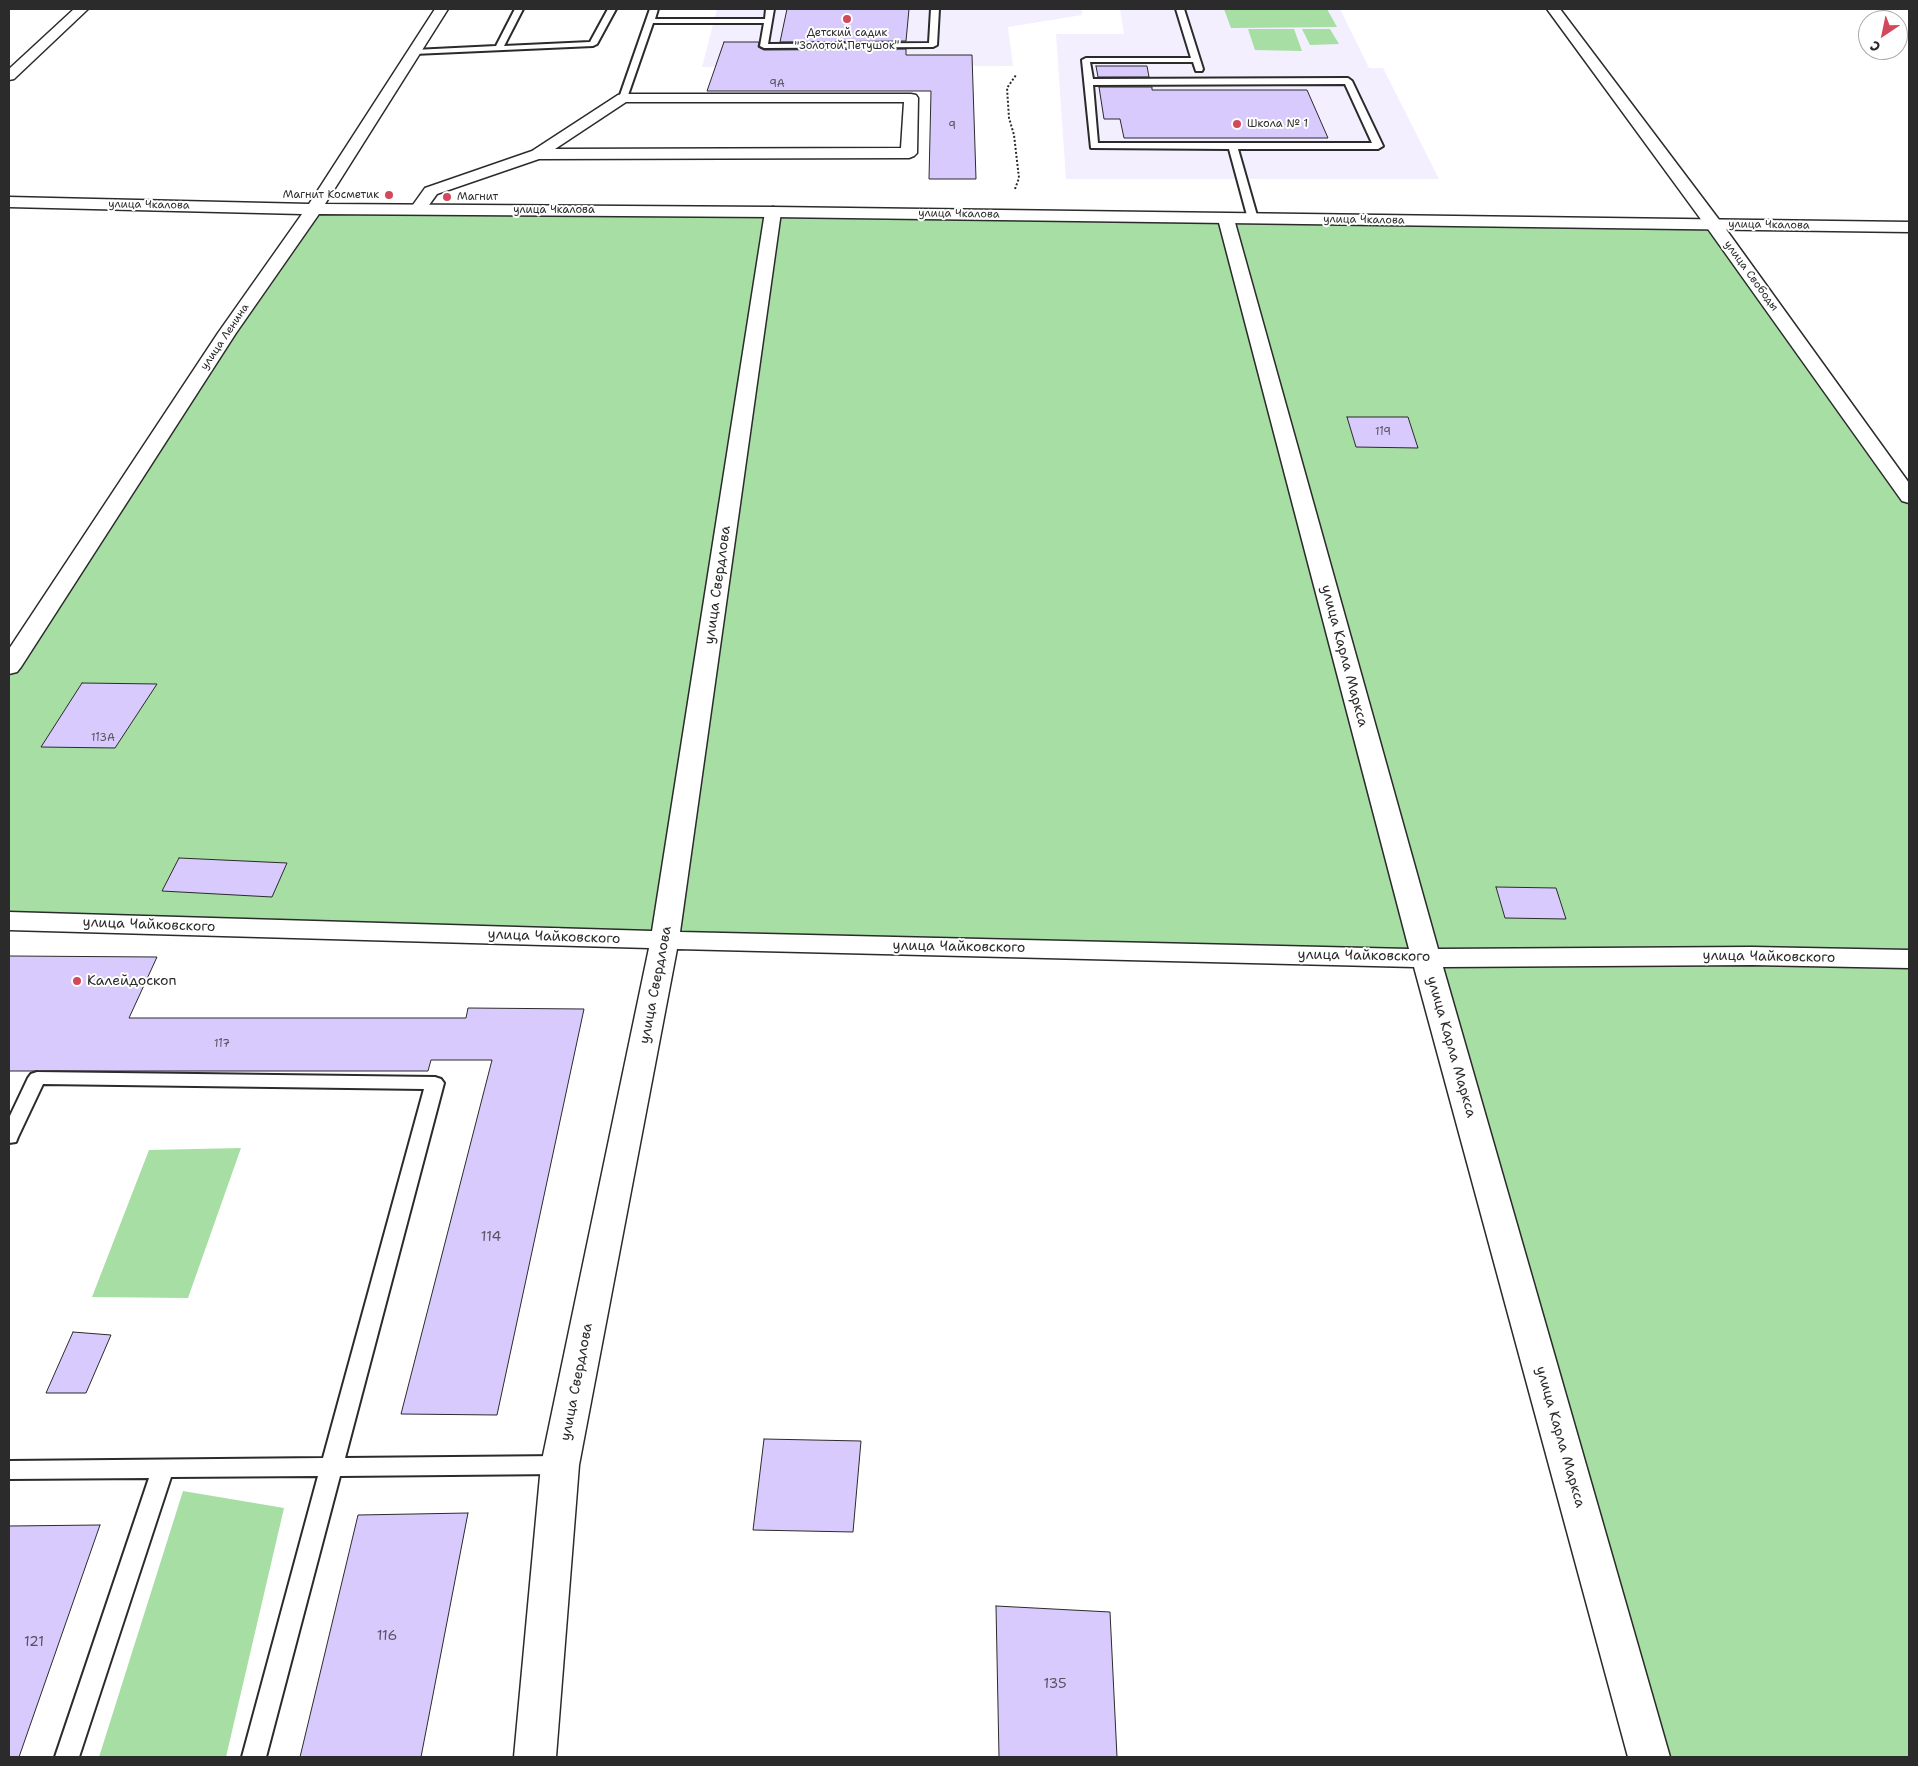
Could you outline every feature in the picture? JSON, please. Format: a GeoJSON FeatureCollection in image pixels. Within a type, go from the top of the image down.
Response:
{"type":"FeatureCollection","features":[{"type":"Feature","properties":{"kind":"street"},"geometry":{"type":"LineString","coordinates":[[9,76],[81,9]]}},
{"type":"Feature","properties":{"kind":"street","name":"улица Ленина"},"geometry":{"type":"LineString","coordinates":[[9,667],[222,341],[314,209],[441,9]]}},
{"type":"Feature","properties":{"kind":"street","name":"улица Свободы"},"geometry":{"type":"LineString","coordinates":[[1553,9],[1714,225],[1909,497]]}},
{"type":"Feature","properties":{"kind":"street"},"geometry":{"type":"LineString","coordinates":[[418,209],[431,191],[537,154],[623,98],[911,98],[909,153],[537,154]]}},
{"type":"Feature","properties":{"kind":"street","name":"улица Чкалова"},"geometry":{"type":"LineString","coordinates":[[9,202],[314,209],[773,212],[1909,227]]}},
{"type":"Feature","properties":{"kind":"street","name":"улица Свердлова"},"geometry":{"type":"LineString","coordinates":[[535,1757],[560,1465],[665,940],[773,212]]}},
{"type":"Feature","properties":{"kind":"street","name":"улица Карла Маркса"},"geometry":{"type":"LineString","coordinates":[[1239,219],[1426,958],[1649,1757]]}},
{"type":"Feature","properties":{"kind":"street","name":"улица Чайковского"},"geometry":{"type":"LineString","coordinates":[[9,921],[665,940],[1426,958],[1752,956],[1909,959]]}},
{"type":"Feature","properties":{"kind":"lane"},"geometry":{"type":"LineString","coordinates":[[499,47],[520,9]]}},
{"type":"Feature","properties":{"kind":"lane"},"geometry":{"type":"LineString","coordinates":[[414,52],[593,44],[612,9]]}},
{"type":"Feature","properties":{"kind":"lane"},"geometry":{"type":"LineString","coordinates":[[623,98],[654,9]]}},
{"type":"Feature","properties":{"kind":"lane"},"geometry":{"type":"LineString","coordinates":[[770,9],[764,46],[933,46],[935,9]]}},
{"type":"Feature","properties":{"kind":"lane"},"geometry":{"type":"LineString","coordinates":[[1180,9],[1195,60],[1204,81]]}},
{"type":"Feature","properties":{"kind":"lane"},"geometry":{"type":"LineString","coordinates":[[650,21],[767,21]]}},
{"type":"Feature","properties":{"kind":"lane"},"geometry":{"type":"LineString","coordinates":[[1089,82],[1348,81],[1378,146],[1094,146],[1086,60],[1195,60]]}},
{"type":"Feature","properties":{"kind":"lane"},"geometry":{"type":"LineString","coordinates":[[1233,146],[1239,219]]}},
{"type":"Feature","properties":{"kind":"lane"},"geometry":{"type":"LineString","coordinates":[[9,1138],[37,1078],[435,1083],[330,1467],[254,1757]]}},
{"type":"Feature","properties":{"kind":"lane"},"geometry":{"type":"LineString","coordinates":[[9,1470],[560,1465]]}},
{"type":"Feature","properties":{"kind":"lane"},"geometry":{"type":"LineString","coordinates":[[67,1757],[163,1468]]}},
{"type":"Feature","properties":{"kind":"path"},"geometry":{"type":"LineString","coordinates":[[1015,189],[1019,178],[1007,88],[1016,75]]}},
{"type":"Feature","properties":{"kind":"shaded area"},"geometry":{"type":"Polygon","coordinates":[[[717,9],[1082,9],[1082,15],[1008,27],[1013,66],[702,67],[717,9]]]}},
{"type":"Feature","properties":{"kind":"shaded area","name":"Школа № 1"},"geometry":{"type":"Polygon","coordinates":[[[1120,9],[1340,9],[1369,68],[1383,68],[1439,179],[1066,179],[1056,34],[1124,34],[1120,9]]]}},
{"type":"Feature","properties":{"kind":"green space"},"geometry":{"type":"Polygon","coordinates":[[[1224,9],[1327,9],[1337,27],[1231,28],[1224,9]]]}},
{"type":"Feature","properties":{"kind":"green space"},"geometry":{"type":"Polygon","coordinates":[[[1248,29],[1294,29],[1302,51],[1255,50],[1248,29]]]}},
{"type":"Feature","properties":{"kind":"green space"},"geometry":{"type":"Polygon","coordinates":[[[1302,29],[1330,29],[1339,44],[1310,45],[1302,29]]]}},
{"type":"Feature","properties":{"kind":"green space"},"geometry":{"type":"Polygon","coordinates":[[[314,209],[1714,225],[1909,497],[1909,1757],[1649,1757],[1426,958],[665,940],[9,921],[9,672],[314,209]]]}},
{"type":"Feature","properties":{"kind":"green space"},"geometry":{"type":"Polygon","coordinates":[[[241,1148],[188,1298],[92,1297],[149,1150],[241,1148]]]}},
{"type":"Feature","properties":{"kind":"green space"},"geometry":{"type":"Polygon","coordinates":[[[183,1491],[284,1508],[226,1757],[99,1757],[183,1491]]]}},
{"type":"Feature","properties":{"kind":"building","name":"Детский садик \"Золотой Петушок\""},"geometry":{"type":"Polygon","coordinates":[[[787,9],[909,9],[906,41],[780,42],[787,9]]]}},
{"type":"Feature","properties":{"kind":"building"},"geometry":{"type":"Polygon","coordinates":[[[724,42],[759,42],[758,47],[764,50],[906,49],[906,55],[972,55],[976,179],[929,179],[931,91],[707,91],[724,42]]]}},
{"type":"Feature","properties":{"kind":"building"},"geometry":{"type":"Polygon","coordinates":[[[1096,66],[1147,66],[1149,77],[1098,77],[1096,66]]]}},
{"type":"Feature","properties":{"kind":"building"},"geometry":{"type":"Polygon","coordinates":[[[1099,87],[1152,87],[1152,90],[1307,90],[1328,138],[1124,138],[1120,119],[1104,119],[1099,87]]]}},
{"type":"Feature","properties":{"kind":"building"},"geometry":{"type":"Polygon","coordinates":[[[1347,417],[1408,417],[1418,448],[1356,447],[1347,417]]]}},
{"type":"Feature","properties":{"kind":"building"},"geometry":{"type":"Polygon","coordinates":[[[82,683],[157,684],[115,748],[41,747],[82,683]]]}},
{"type":"Feature","properties":{"kind":"building"},"geometry":{"type":"Polygon","coordinates":[[[179,858],[287,863],[272,897],[162,891],[179,858]]]}},
{"type":"Feature","properties":{"kind":"building"},"geometry":{"type":"Polygon","coordinates":[[[1496,887],[1556,888],[1566,919],[1505,918],[1496,887]]]}},
{"type":"Feature","properties":{"kind":"building"},"geometry":{"type":"Polygon","coordinates":[[[9,956],[157,957],[129,1018],[466,1018],[468,1008],[584,1009],[497,1415],[401,1414],[492,1060],[431,1060],[428,1071],[9,1071],[9,956]]]}},
{"type":"Feature","properties":{"kind":"building"},"geometry":{"type":"Polygon","coordinates":[[[73,1332],[111,1335],[86,1393],[46,1393],[73,1332]]]}},
{"type":"Feature","properties":{"kind":"building"},"geometry":{"type":"Polygon","coordinates":[[[764,1439],[861,1441],[853,1532],[753,1530],[764,1439]]]}},
{"type":"Feature","properties":{"kind":"building"},"geometry":{"type":"Polygon","coordinates":[[[468,1513],[421,1757],[300,1757],[358,1515],[468,1513]]]}},
{"type":"Feature","properties":{"kind":"building"},"geometry":{"type":"Polygon","coordinates":[[[100,1525],[19,1757],[9,1757],[9,1526],[100,1525]]]}},
{"type":"Feature","properties":{"kind":"building"},"geometry":{"type":"Polygon","coordinates":[[[996,1606],[1110,1612],[1117,1757],[999,1757],[996,1606]]]}},
{"type":"Feature","properties":{"kind":"place","name":"Детский садик \"Золотой Петушок\""},"geometry":{"type":"Point","coordinates":[847,19]}},
{"type":"Feature","properties":{"kind":"place","name":"Школа № 1"},"geometry":{"type":"Point","coordinates":[1237,124]}},
{"type":"Feature","properties":{"kind":"place","name":"Магнит Косметик"},"geometry":{"type":"Point","coordinates":[389,195]}},
{"type":"Feature","properties":{"kind":"place","name":"Магнит"},"geometry":{"type":"Point","coordinates":[447,197]}},
{"type":"Feature","properties":{"kind":"place","name":"Калейдоскоп"},"geometry":{"type":"Point","coordinates":[77,981]}}]}
